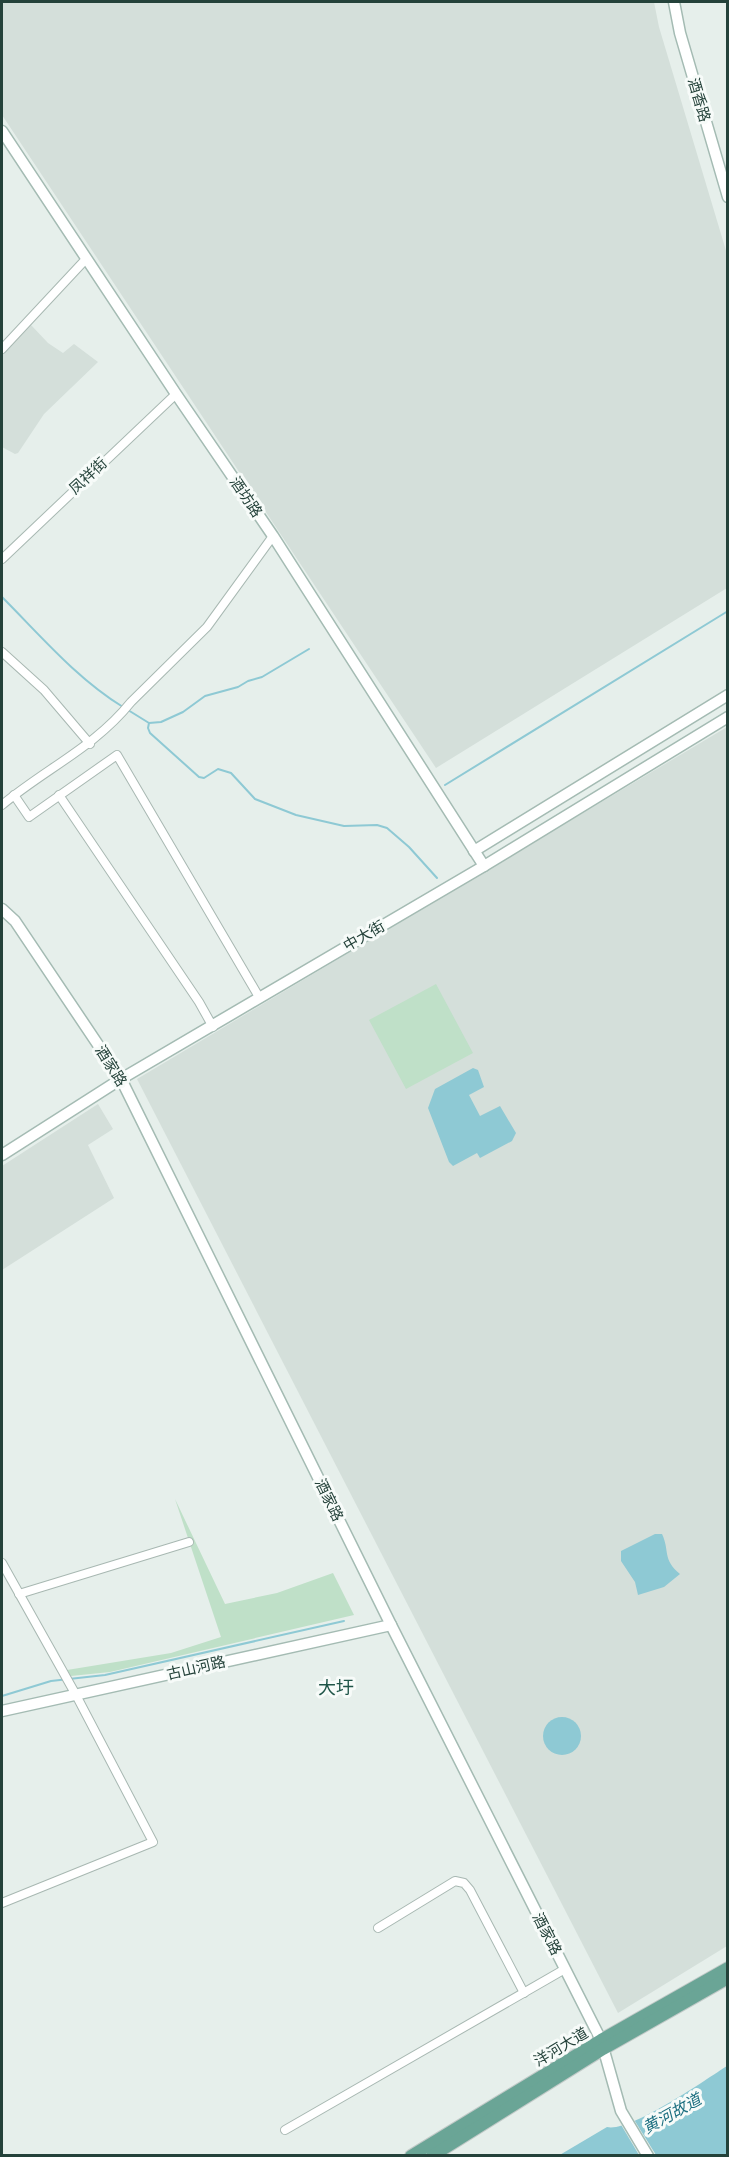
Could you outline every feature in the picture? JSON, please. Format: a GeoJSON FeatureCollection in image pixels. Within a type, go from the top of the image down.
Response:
{"type":"FeatureCollection","features":[{"type":"Feature","properties":{"kind":"main road","name":"洋河大道"},"geometry":{"type":"LineString","coordinates":[[411,2156],[602,2045],[728,1968]]}},
{"type":"Feature","properties":{"kind":"main road","name":"洋河大道"},"geometry":{"type":"LineString","coordinates":[[432,2156],[602,2045],[728,1978]]}},
{"type":"Feature","properties":{"kind":"street","name":"酒香路"},"geometry":{"type":"LineString","coordinates":[[674,2],[680,33],[728,197]]}},
{"type":"Feature","properties":{"kind":"street","name":"酒坊路"},"geometry":{"type":"LineString","coordinates":[[2,131],[273,536],[484,867]]}},
{"type":"Feature","properties":{"kind":"street"},"geometry":{"type":"LineString","coordinates":[[2,349],[86,259]]}},
{"type":"Feature","properties":{"kind":"street","name":"凤祥街"},"geometry":{"type":"LineString","coordinates":[[2,559],[176,394]]}},
{"type":"Feature","properties":{"kind":"street"},"geometry":{"type":"LineString","coordinates":[[2,805],[90,744],[122,713],[207,627],[273,536]]}},
{"type":"Feature","properties":{"kind":"street"},"geometry":{"type":"LineString","coordinates":[[2,651],[44,690],[90,744]]}},
{"type":"Feature","properties":{"kind":"street"},"geometry":{"type":"LineString","coordinates":[[474,851],[728,695]]}},
{"type":"Feature","properties":{"kind":"street","name":"中大街"},"geometry":{"type":"LineString","coordinates":[[2,1155],[121,1079],[484,867],[728,717]]}},
{"type":"Feature","properties":{"kind":"street"},"geometry":{"type":"LineString","coordinates":[[14,795],[29,817],[117,755],[259,997]]}},
{"type":"Feature","properties":{"kind":"street"},"geometry":{"type":"LineString","coordinates":[[59,795],[199,1002],[213,1027]]}},
{"type":"Feature","properties":{"kind":"street","name":"酒家路"},"geometry":{"type":"LineString","coordinates":[[2,909],[15,921],[121,1079],[391,1625],[565,1969],[602,2045],[621,2111],[648,2156]]}},
{"type":"Feature","properties":{"kind":"street"},"geometry":{"type":"LineString","coordinates":[[18,1594],[189,1542]]}},
{"type":"Feature","properties":{"kind":"street"},"geometry":{"type":"LineString","coordinates":[[2,1563],[74,1692],[153,1842],[2,1903]]}},
{"type":"Feature","properties":{"kind":"street","name":"古山河路"},"geometry":{"type":"LineString","coordinates":[[2,1711],[74,1692],[391,1625]]}},
{"type":"Feature","properties":{"kind":"street"},"geometry":{"type":"LineString","coordinates":[[378,1928],[455,1881],[464,1883],[470,1890],[524,1993]]}},
{"type":"Feature","properties":{"kind":"street"},"geometry":{"type":"LineString","coordinates":[[285,2130],[565,1969]]}},
{"type":"Feature","properties":{"kind":"shaded area"},"geometry":{"type":"Polygon","coordinates":[[[2,2],[654,2],[659,27],[727,254],[727,588],[436,768],[2,115],[2,2]]]}},
{"type":"Feature","properties":{"kind":"shaded area"},"geometry":{"type":"Polygon","coordinates":[[[31,325],[48,343],[63,353],[74,344],[98,362],[44,414],[18,453],[15,454],[2,447],[2,355],[31,325]]]}},
{"type":"Feature","properties":{"kind":"shaded area"},"geometry":{"type":"Polygon","coordinates":[[[727,727],[727,1946],[618,2013],[137,1079],[727,727]]]}},
{"type":"Feature","properties":{"kind":"shaded area"},"geometry":{"type":"Polygon","coordinates":[[[98,1104],[113,1129],[88,1145],[114,1198],[2,1270],[2,1166],[98,1104]]]}},
{"type":"Feature","properties":{"kind":"green space"},"geometry":{"type":"Polygon","coordinates":[[[436,984],[473,1053],[406,1089],[369,1020],[436,984]]]}},
{"type":"Feature","properties":{"kind":"green space"},"geometry":{"type":"Polygon","coordinates":[[[175,1499],[225,1604],[277,1593],[333,1573],[354,1615],[110,1672],[71,1676],[67,1670],[171,1653],[221,1637],[175,1499]]]}},
{"type":"Feature","properties":{"kind":"water"},"geometry":{"type":"Polygon","coordinates":[[[473,1068],[478,1070],[484,1087],[469,1095],[480,1116],[500,1106],[516,1133],[512,1141],[480,1158],[477,1153],[453,1166],[449,1162],[428,1108],[435,1089],[473,1068]]]}},
{"type":"Feature","properties":{"kind":"water"},"geometry":{"type":"Polygon","coordinates":[[[655,1534],[662,1534],[671,1564],[680,1574],[664,1587],[638,1595],[635,1582],[621,1561],[621,1551],[655,1534]]]}},
{"type":"Feature","properties":{"kind":"water"},"geometry":{"type":"Polygon","coordinates":[[[562,1717],[575,1723],[581,1736],[575,1749],[562,1755],[549,1749],[543,1736],[549,1723],[562,1717]]]}},
{"type":"Feature","properties":{"kind":"water","name":"黄河故道"},"geometry":{"type":"Polygon","coordinates":[[[727,2066],[727,2155],[558,2156],[607,2127],[618,2127],[649,2114],[727,2066]]]}},
{"type":"Feature","properties":{"kind":"pier"},"geometry":{"type":"Polygon","coordinates":[[[633,2118],[656,2155],[639,2155],[620,2123],[633,2118]]]}},
{"type":"Feature","properties":{"kind":"waterway"},"geometry":{"type":"LineString","coordinates":[[2,597],[74,669],[123,707]]}},
{"type":"Feature","properties":{"kind":"waterway"},"geometry":{"type":"LineString","coordinates":[[445,785],[728,611]]}},
{"type":"Feature","properties":{"kind":"waterway"},"geometry":{"type":"LineString","coordinates":[[128,710],[149,723],[161,722],[183,712],[205,696],[238,687],[262,677],[309,649]]}},
{"type":"Feature","properties":{"kind":"waterway"},"geometry":{"type":"LineString","coordinates":[[149,723],[150,733],[199,777],[204,778],[218,769],[231,773],[255,799],[296,815],[344,826],[377,825],[387,828],[409,847],[437,878]]}},
{"type":"Feature","properties":{"kind":"waterway"},"geometry":{"type":"LineString","coordinates":[[2,1696],[51,1681],[105,1675],[344,1621]]}},
{"type":"Feature","properties":{"kind":"district","name":"大圩"},"geometry":{"type":"Point","coordinates":[336,1688]}}]}
